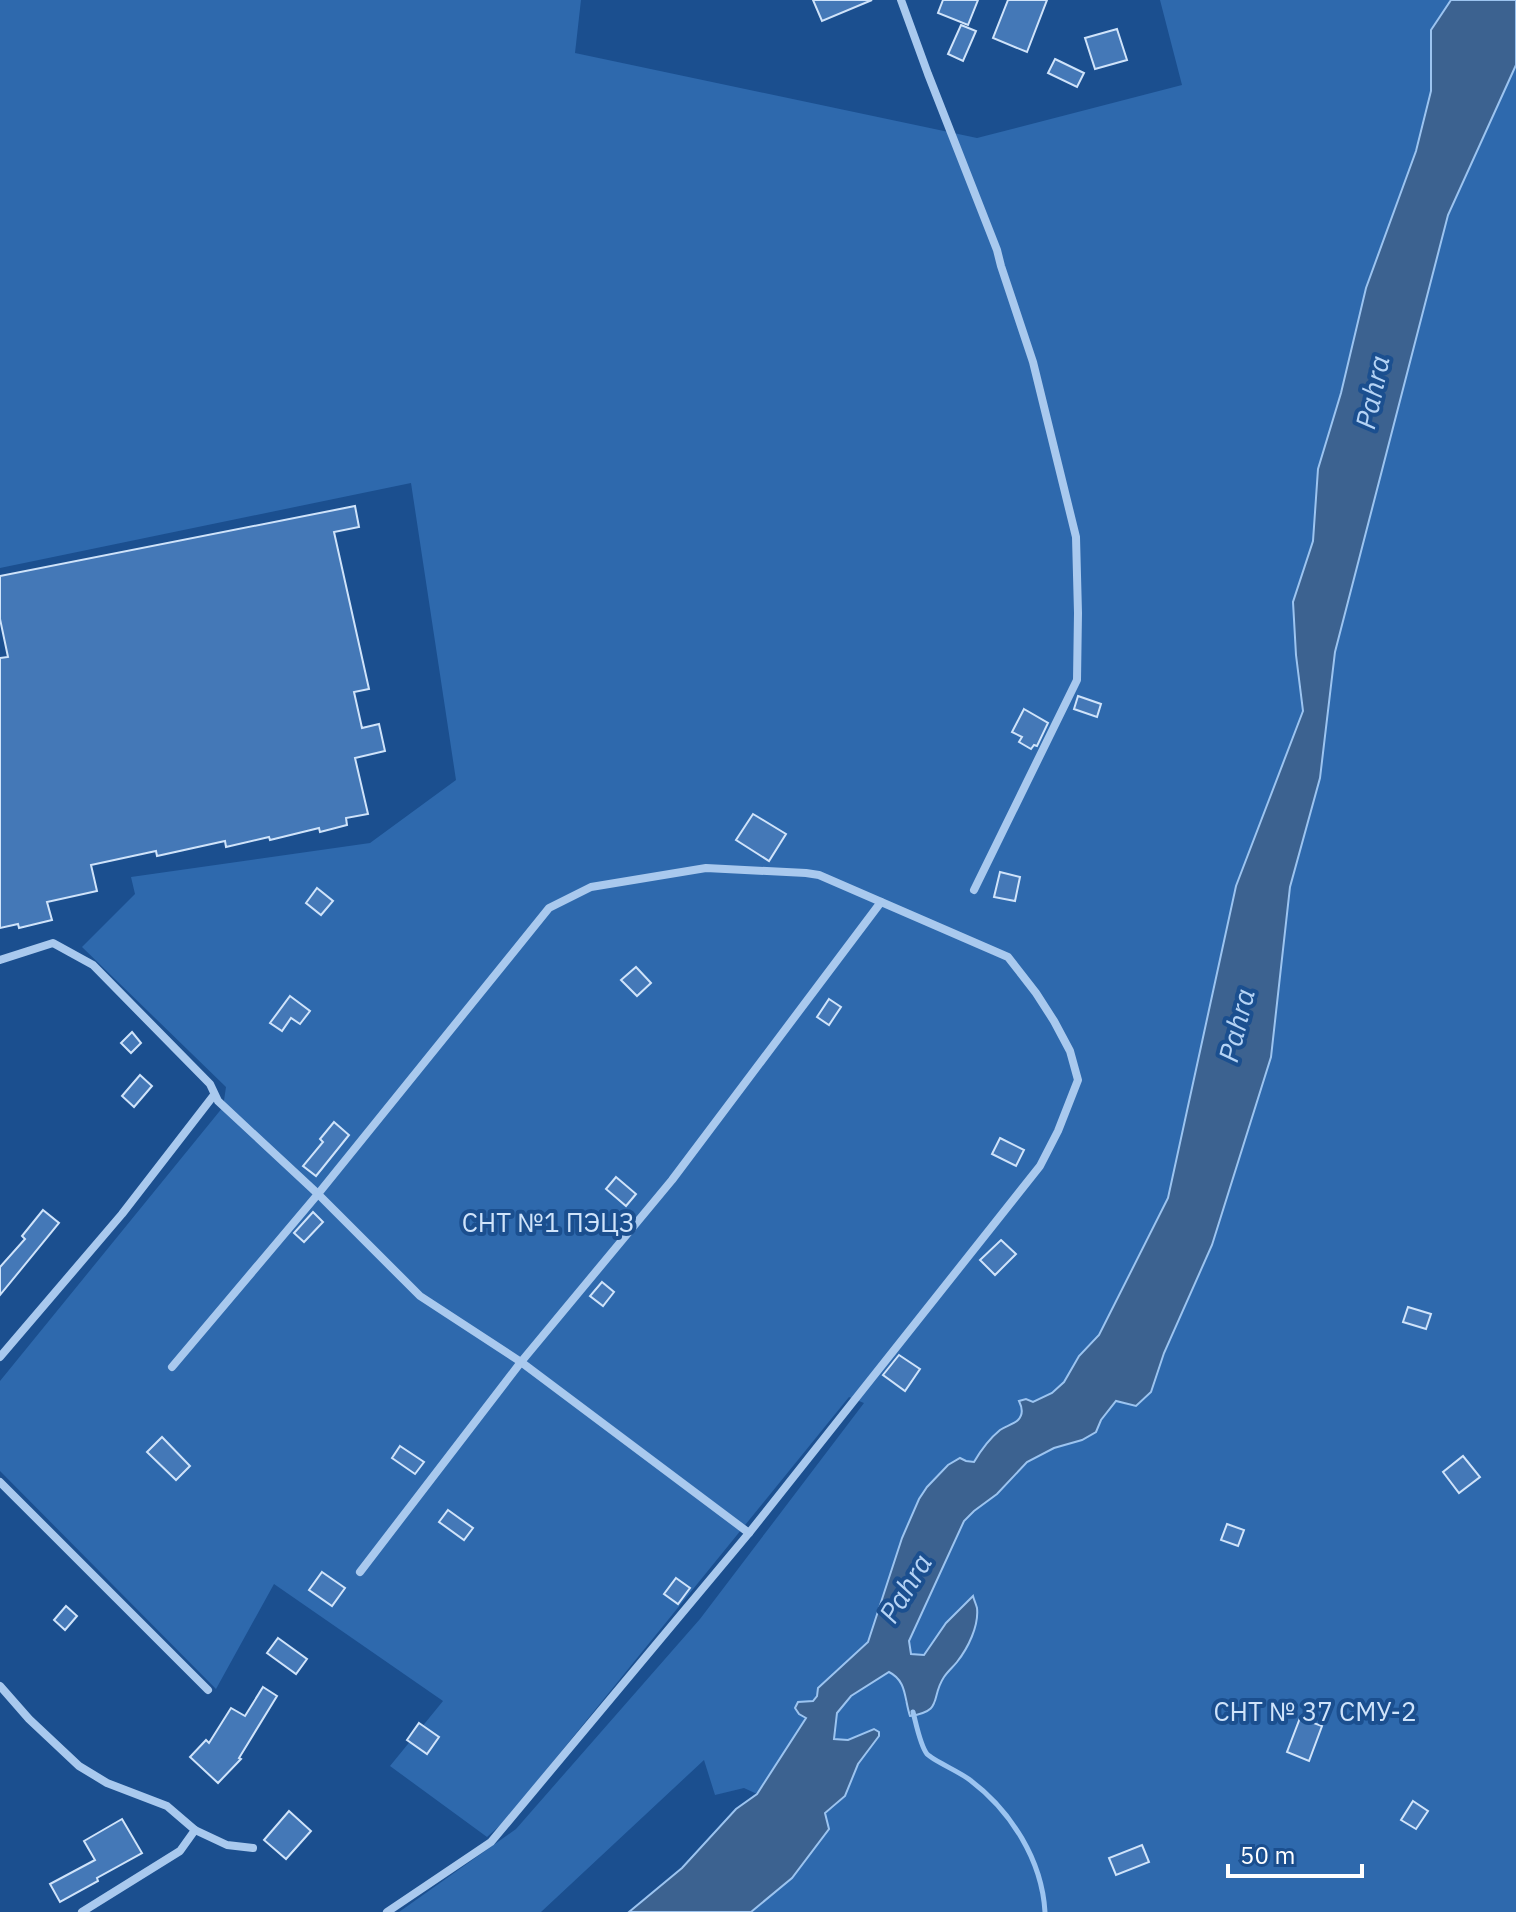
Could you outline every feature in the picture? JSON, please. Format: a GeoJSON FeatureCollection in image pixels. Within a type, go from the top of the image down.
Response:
{"type":"FeatureCollection","features":[{"type":"Feature","properties":{"kind":"street"},"geometry":{"type":"LineString","coordinates":[[901,0],[997,250],[1033,362],[1076,537],[1077,680],[974,890]]}},
{"type":"Feature","properties":{"kind":"street"},"geometry":{"type":"LineString","coordinates":[[172,1367],[318,1194],[549,908],[591,887],[706,868],[819,875],[1008,957],[1036,993],[1070,1051],[1078,1080],[1040,1166],[749,1533],[491,1842],[387,1912]]}},
{"type":"Feature","properties":{"kind":"street"},"geometry":{"type":"LineString","coordinates":[[360,1572],[521,1362],[672,1180],[881,902]]}},
{"type":"Feature","properties":{"kind":"street"},"geometry":{"type":"LineString","coordinates":[[0,960],[53,943],[93,965],[210,1084],[218,1101],[318,1194],[420,1296],[521,1362],[749,1533]]}},
{"type":"Feature","properties":{"kind":"street"},"geometry":{"type":"LineString","coordinates":[[0,1357],[122,1214],[214,1095]]}},
{"type":"Feature","properties":{"kind":"street"},"geometry":{"type":"LineString","coordinates":[[0,1482],[208,1690]]}},
{"type":"Feature","properties":{"kind":"street"},"geometry":{"type":"LineString","coordinates":[[0,1686],[29,1719],[79,1766],[107,1783],[167,1806],[195,1830],[227,1845],[253,1848]]}},
{"type":"Feature","properties":{"kind":"street"},"geometry":{"type":"LineString","coordinates":[[82,1912],[180,1851],[195,1830]]}},
{"type":"Feature","properties":{"kind":"green space","name":"СНТ №1 ПЭЦЗ"},"geometry":{"type":"Polygon","coordinates":[[[0,0],[581,0],[575,53],[977,138],[1182,85],[1160,0],[1451,0],[1431,30],[1431,91],[1416,151],[1366,288],[1341,393],[1318,469],[1313,541],[1293,602],[1303,711],[1236,886],[1168,1198],[1099,1335],[1079,1356],[1058,1388],[1040,1400],[1019,1401],[1022,1411],[1020,1418],[992,1437],[974,1462],[960,1458],[948,1465],[927,1487],[902,1538],[868,1642],[819,1688],[793,1740],[757,1794],[744,1788],[715,1795],[704,1760],[541,1912],[399,1912],[516,1829],[700,1619],[864,1403],[849,1397],[504,1822],[487,1837],[390,1766],[443,1701],[274,1584],[216,1689],[0,1471],[0,1381],[223,1107],[226,1087],[82,947],[135,894],[131,877],[370,843],[456,780],[411,483],[0,568],[0,0]]]}},
{"type":"Feature","properties":{"kind":"green space","name":"СНТ № 37 СМУ-2"},"geometry":{"type":"Polygon","coordinates":[[[1516,65],[1516,1912],[751,1912],[792,1878],[829,1829],[825,1813],[843,1797],[858,1764],[875,1742],[871,1730],[848,1740],[833,1739],[837,1713],[851,1696],[889,1672],[902,1684],[905,1702],[935,1704],[944,1676],[963,1655],[970,1641],[977,1609],[972,1596],[946,1623],[924,1656],[911,1654],[909,1641],[964,1521],[997,1494],[1027,1462],[1096,1432],[1116,1401],[1151,1392],[1164,1353],[1212,1245],[1271,1057],[1290,887],[1320,778],[1335,652],[1448,215],[1516,65]]]}},
{"type":"Feature","properties":{"kind":"water","name":"Pahra"},"geometry":{"type":"Polygon","coordinates":[[[1451,0],[1516,0],[1516,65],[1448,215],[1335,652],[1320,778],[1290,887],[1271,1057],[1212,1245],[1164,1353],[1151,1392],[1136,1406],[1116,1401],[1096,1432],[1027,1462],[997,1494],[964,1521],[909,1641],[911,1654],[924,1655],[946,1623],[973,1596],[977,1615],[969,1644],[944,1677],[928,1711],[910,1716],[902,1685],[889,1672],[851,1696],[837,1713],[834,1739],[848,1740],[874,1729],[879,1736],[858,1764],[845,1796],[825,1813],[829,1829],[792,1878],[751,1912],[629,1912],[682,1868],[736,1809],[757,1794],[806,1718],[795,1708],[798,1702],[813,1701],[818,1688],[868,1642],[902,1538],[927,1487],[948,1465],[960,1458],[974,1462],[996,1433],[1020,1418],[1022,1410],[1019,1401],[1026,1399],[1033,1402],[1052,1393],[1064,1382],[1079,1356],[1099,1335],[1168,1198],[1236,886],[1303,711],[1293,602],[1313,541],[1318,469],[1341,393],[1366,288],[1416,151],[1431,91],[1431,30],[1451,0]]]}},
{"type":"Feature","properties":{"kind":"building"},"geometry":{"type":"Polygon","coordinates":[[[813,0],[872,0],[822,21],[813,0]]]}},
{"type":"Feature","properties":{"kind":"building"},"geometry":{"type":"Polygon","coordinates":[[[943,0],[978,0],[968,25],[938,13],[943,0]]]}},
{"type":"Feature","properties":{"kind":"building"},"geometry":{"type":"Polygon","coordinates":[[[1008,0],[1047,0],[1027,52],[993,38],[1008,0]]]}},
{"type":"Feature","properties":{"kind":"building"},"geometry":{"type":"Polygon","coordinates":[[[961,25],[976,31],[963,61],[948,54],[961,25]]]}},
{"type":"Feature","properties":{"kind":"building"},"geometry":{"type":"Polygon","coordinates":[[[1117,29],[1127,60],[1095,69],[1085,38],[1117,29]]]}},
{"type":"Feature","properties":{"kind":"building"},"geometry":{"type":"Polygon","coordinates":[[[1055,59],[1084,73],[1077,87],[1048,73],[1055,59]]]}},
{"type":"Feature","properties":{"kind":"building"},"geometry":{"type":"Polygon","coordinates":[[[355,506],[359,527],[334,532],[369,689],[354,692],[362,728],[379,724],[385,751],[355,758],[368,814],[346,818],[347,825],[320,832],[319,828],[226,847],[225,841],[157,856],[156,851],[91,865],[97,891],[47,902],[52,920],[19,928],[18,924],[0,928],[0,658],[8,657],[0,619],[0,576],[355,506]]]}},
{"type":"Feature","properties":{"kind":"building"},"geometry":{"type":"Polygon","coordinates":[[[1078,696],[1101,704],[1097,717],[1074,709],[1078,696]]]}},
{"type":"Feature","properties":{"kind":"building"},"geometry":{"type":"Polygon","coordinates":[[[1024,709],[1048,723],[1037,746],[1031,749],[1019,742],[1022,737],[1012,732],[1024,709]]]}},
{"type":"Feature","properties":{"kind":"building"},"geometry":{"type":"Polygon","coordinates":[[[753,814],[786,834],[769,861],[736,840],[753,814]]]}},
{"type":"Feature","properties":{"kind":"building"},"geometry":{"type":"Polygon","coordinates":[[[1000,872],[1020,877],[1015,901],[994,897],[1000,872]]]}},
{"type":"Feature","properties":{"kind":"building"},"geometry":{"type":"Polygon","coordinates":[[[317,888],[333,901],[321,915],[306,903],[317,888]]]}},
{"type":"Feature","properties":{"kind":"building"},"geometry":{"type":"Polygon","coordinates":[[[636,967],[651,983],[637,996],[621,980],[636,967]]]}},
{"type":"Feature","properties":{"kind":"building"},"geometry":{"type":"Polygon","coordinates":[[[290,996],[310,1011],[300,1024],[291,1018],[282,1031],[270,1023],[290,996]]]}},
{"type":"Feature","properties":{"kind":"building"},"geometry":{"type":"Polygon","coordinates":[[[829,999],[841,1007],[829,1025],[817,1017],[829,999]]]}},
{"type":"Feature","properties":{"kind":"building"},"geometry":{"type":"Polygon","coordinates":[[[132,1032],[141,1043],[131,1053],[121,1043],[132,1032]]]}},
{"type":"Feature","properties":{"kind":"building"},"geometry":{"type":"Polygon","coordinates":[[[140,1075],[152,1086],[134,1107],[122,1096],[140,1075]]]}},
{"type":"Feature","properties":{"kind":"building"},"geometry":{"type":"Polygon","coordinates":[[[334,1122],[349,1135],[316,1176],[303,1166],[323,1142],[320,1139],[334,1122]]]}},
{"type":"Feature","properties":{"kind":"building"},"geometry":{"type":"Polygon","coordinates":[[[1000,1138],[1024,1150],[1016,1166],[992,1154],[1000,1138]]]}},
{"type":"Feature","properties":{"kind":"building"},"geometry":{"type":"Polygon","coordinates":[[[616,1177],[636,1194],[626,1206],[606,1189],[616,1177]]]}},
{"type":"Feature","properties":{"kind":"building"},"geometry":{"type":"Polygon","coordinates":[[[43,1210],[59,1223],[0,1295],[0,1267],[25,1239],[22,1236],[43,1210]]]}},
{"type":"Feature","properties":{"kind":"building"},"geometry":{"type":"Polygon","coordinates":[[[313,1212],[323,1222],[304,1242],[294,1233],[313,1212]]]}},
{"type":"Feature","properties":{"kind":"building"},"geometry":{"type":"Polygon","coordinates":[[[1001,1240],[1016,1254],[995,1275],[980,1260],[1001,1240]]]}},
{"type":"Feature","properties":{"kind":"building"},"geometry":{"type":"Polygon","coordinates":[[[602,1282],[614,1292],[603,1306],[590,1296],[602,1282]]]}},
{"type":"Feature","properties":{"kind":"building"},"geometry":{"type":"Polygon","coordinates":[[[1408,1307],[1431,1314],[1426,1329],[1403,1322],[1408,1307]]]}},
{"type":"Feature","properties":{"kind":"building"},"geometry":{"type":"Polygon","coordinates":[[[899,1355],[920,1369],[905,1391],[883,1375],[899,1355]]]}},
{"type":"Feature","properties":{"kind":"building"},"geometry":{"type":"Polygon","coordinates":[[[162,1437],[190,1466],[176,1480],[147,1452],[162,1437]]]}},
{"type":"Feature","properties":{"kind":"building"},"geometry":{"type":"Polygon","coordinates":[[[400,1446],[424,1462],[415,1474],[392,1458],[400,1446]]]}},
{"type":"Feature","properties":{"kind":"building"},"geometry":{"type":"Polygon","coordinates":[[[1463,1456],[1480,1477],[1459,1493],[1443,1472],[1463,1456]]]}},
{"type":"Feature","properties":{"kind":"building"},"geometry":{"type":"Polygon","coordinates":[[[448,1510],[473,1528],[464,1540],[439,1522],[448,1510]]]}},
{"type":"Feature","properties":{"kind":"building"},"geometry":{"type":"Polygon","coordinates":[[[1227,1524],[1244,1530],[1238,1546],[1221,1540],[1227,1524]]]}},
{"type":"Feature","properties":{"kind":"building"},"geometry":{"type":"Polygon","coordinates":[[[322,1572],[345,1588],[332,1606],[309,1590],[322,1572]]]}},
{"type":"Feature","properties":{"kind":"building"},"geometry":{"type":"Polygon","coordinates":[[[676,1578],[690,1588],[678,1604],[664,1594],[676,1578]]]}},
{"type":"Feature","properties":{"kind":"building"},"geometry":{"type":"Polygon","coordinates":[[[66,1606],[77,1616],[65,1630],[54,1620],[66,1606]]]}},
{"type":"Feature","properties":{"kind":"building"},"geometry":{"type":"Polygon","coordinates":[[[278,1638],[307,1659],[296,1674],[267,1653],[278,1638]]]}},
{"type":"Feature","properties":{"kind":"building"},"geometry":{"type":"Polygon","coordinates":[[[263,1687],[277,1696],[241,1759],[218,1783],[190,1757],[206,1740],[209,1743],[231,1708],[245,1716],[263,1687]]]}},
{"type":"Feature","properties":{"kind":"building"},"geometry":{"type":"Polygon","coordinates":[[[1300,1718],[1322,1726],[1309,1761],[1287,1752],[1300,1718]]]}},
{"type":"Feature","properties":{"kind":"building"},"geometry":{"type":"Polygon","coordinates":[[[419,1723],[439,1737],[427,1754],[407,1740],[419,1723]]]}},
{"type":"Feature","properties":{"kind":"building"},"geometry":{"type":"Polygon","coordinates":[[[1413,1801],[1428,1811],[1416,1829],[1401,1820],[1413,1801]]]}},
{"type":"Feature","properties":{"kind":"building"},"geometry":{"type":"Polygon","coordinates":[[[289,1811],[311,1831],[286,1859],[264,1840],[289,1811]]]}},
{"type":"Feature","properties":{"kind":"building"},"geometry":{"type":"Polygon","coordinates":[[[122,1819],[142,1853],[60,1902],[50,1884],[95,1860],[84,1841],[122,1819]]]}},
{"type":"Feature","properties":{"kind":"building"},"geometry":{"type":"Polygon","coordinates":[[[1142,1845],[1149,1862],[1116,1875],[1109,1858],[1142,1845]]]}},
{"type":"Feature","properties":{"kind":"waterway"},"geometry":{"type":"LineString","coordinates":[[913,1712],[927,1754],[985,1792],[1022,1838],[1038,1874],[1045,1912]]}}]}
